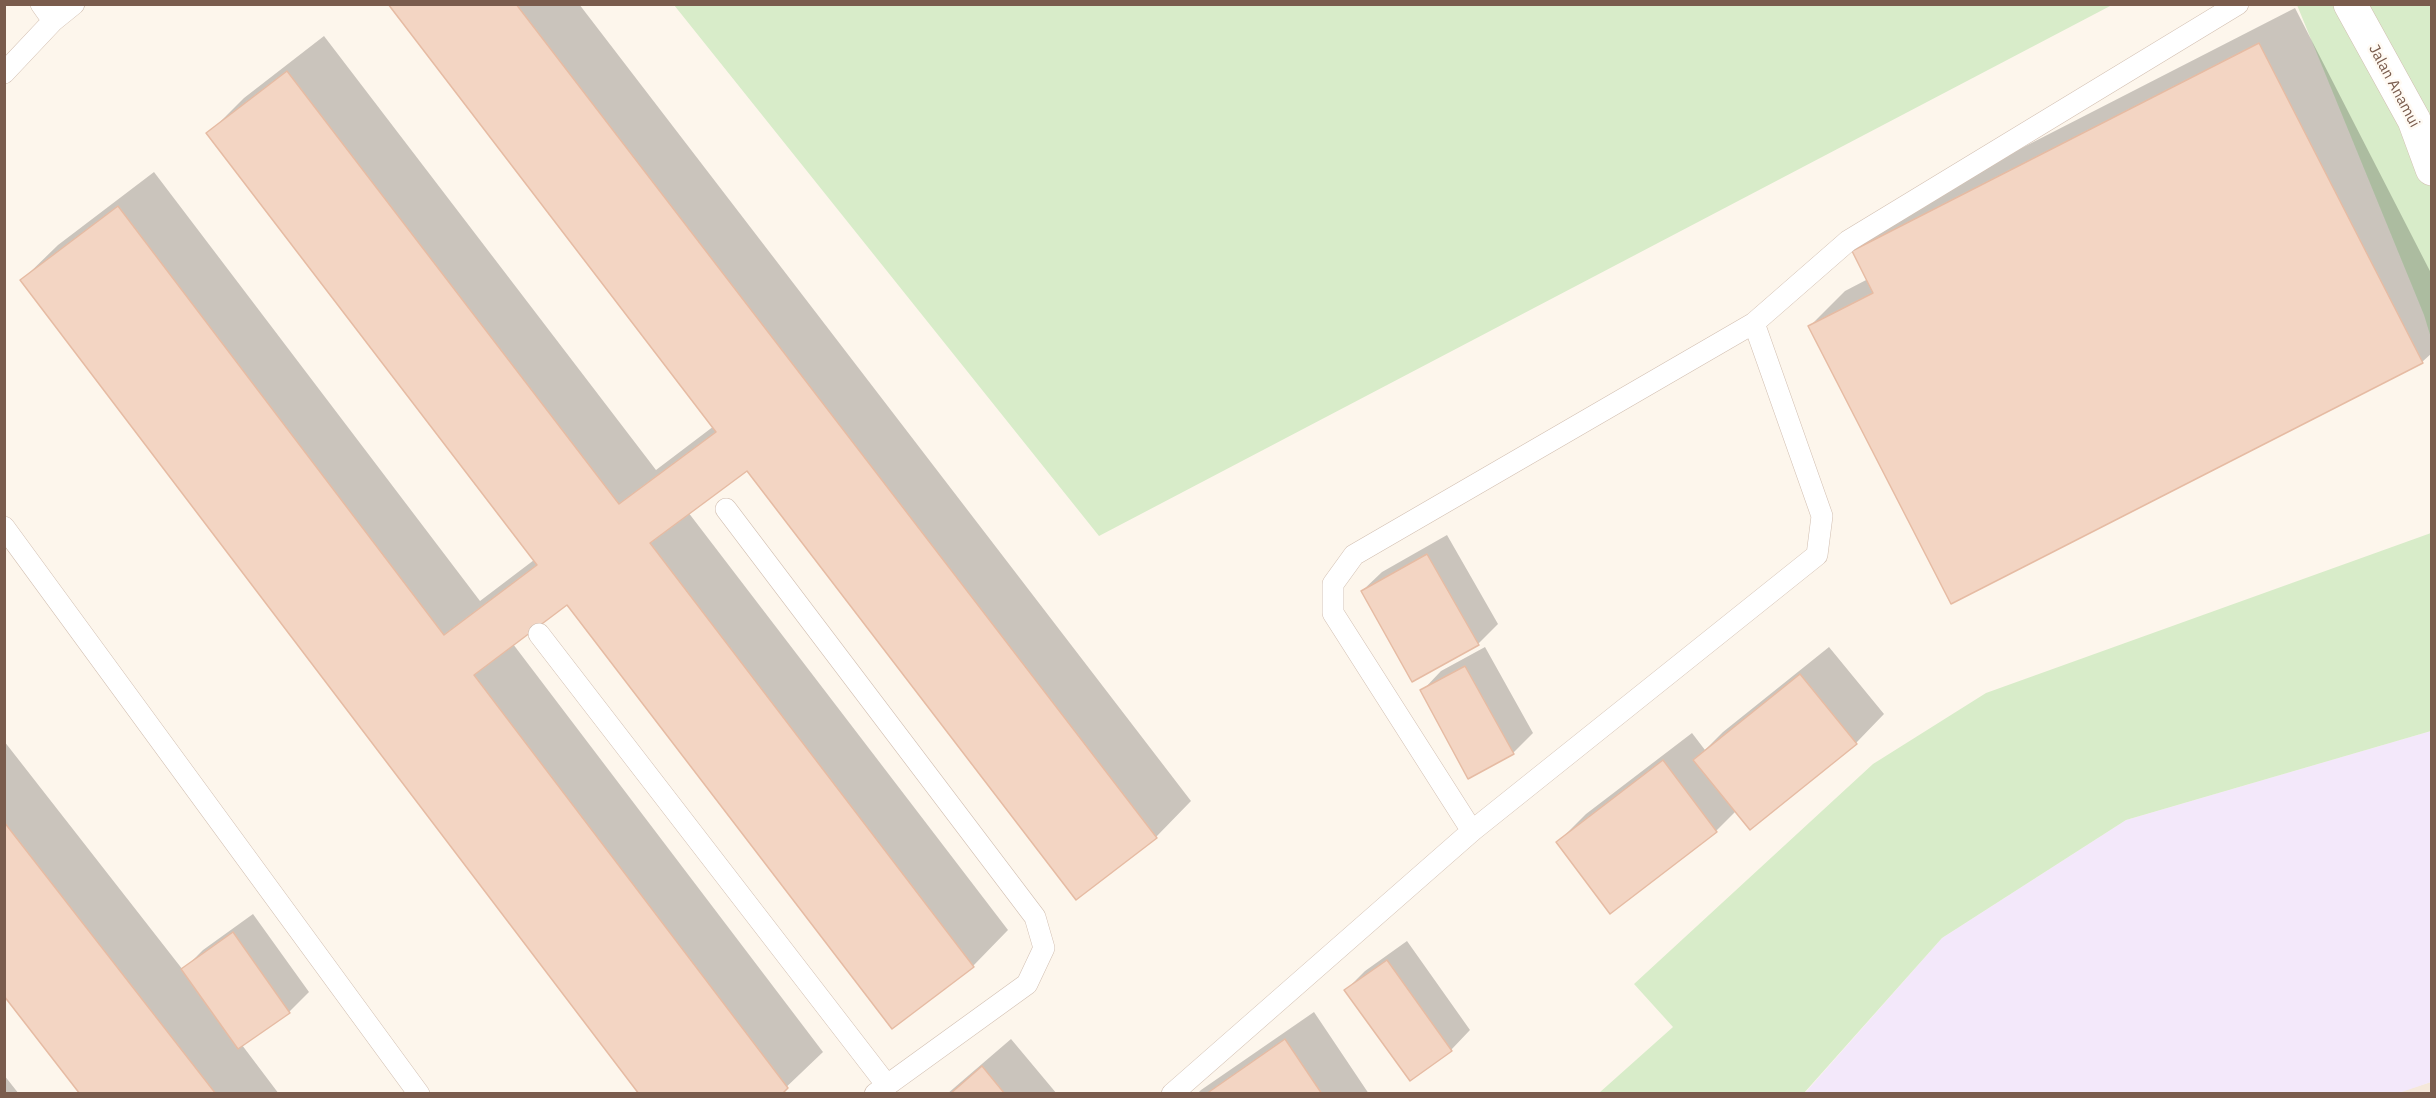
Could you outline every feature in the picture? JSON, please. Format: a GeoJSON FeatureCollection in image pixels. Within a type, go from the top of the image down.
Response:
{"type":"FeatureCollection","features":[{"type":"Feature","properties":{"kind":"street","name":"Jalan Anamui"},"geometry":{"type":"LineString","coordinates":[[2350,4],[2414,120],[2432,169]]}},
{"type":"Feature","properties":{"kind":"lane"},"geometry":{"type":"LineString","coordinates":[[4,73],[47,13],[74,4]]}},
{"type":"Feature","properties":{"kind":"lane"},"geometry":{"type":"LineString","coordinates":[[1472,831],[1333,613],[1333,584],[1354,555],[1754,323],[1848,241],[2238,4]]}},
{"type":"Feature","properties":{"kind":"lane"},"geometry":{"type":"LineString","coordinates":[[1172,1094],[1472,831],[1817,555],[1822,516],[1754,323]]}},
{"type":"Feature","properties":{"kind":"lane"},"geometry":{"type":"LineString","coordinates":[[538,634],[880,1089],[1027,984],[1044,948],[1035,917],[726,509]]}},
{"type":"Feature","properties":{"kind":"lane"},"geometry":{"type":"LineString","coordinates":[[4,527],[419,1094]]}},
{"type":"Feature","properties":{"kind":"shaded area"},"geometry":{"type":"Polygon","coordinates":[[[2431,731],[2431,1082],[2396,1094],[1804,1094],[1942,938],[2126,820],[2431,731]]]}},
{"type":"Feature","properties":{"kind":"shaded area"},"geometry":{"type":"Polygon","coordinates":[[[2431,1082],[2431,1093],[2396,1093],[2431,1082]]]}},
{"type":"Feature","properties":{"kind":"green space"},"geometry":{"type":"Polygon","coordinates":[[[674,5],[2112,5],[1099,536],[674,5]]]}},
{"type":"Feature","properties":{"kind":"green space"},"geometry":{"type":"Polygon","coordinates":[[[2297,5],[2431,5],[2431,338],[2424,315],[2297,5]]]}},
{"type":"Feature","properties":{"kind":"green space"},"geometry":{"type":"Polygon","coordinates":[[[2431,533],[2431,731],[2126,820],[1942,938],[1804,1093],[1599,1093],[1673,1027],[1634,984],[1873,764],[1986,693],[2431,533]]]}},
{"type":"Feature","properties":{"kind":"building"},"geometry":{"type":"Polygon","coordinates":[[[388,4],[516,4],[1157,838],[1076,900],[747,471],[650,543],[974,967],[892,1029],[567,605],[474,675],[788,1088],[782,1094],[639,1094],[20,280],[118,206],[444,635],[537,565],[206,133],[287,71],[619,504],[716,432],[388,4]]]}},
{"type":"Feature","properties":{"kind":"building"},"geometry":{"type":"Polygon","coordinates":[[[2259,43],[2423,363],[1951,604],[1808,326],[1873,293],[1852,251],[2259,43]]]}},
{"type":"Feature","properties":{"kind":"building"},"geometry":{"type":"Polygon","coordinates":[[[1427,554],[1479,645],[1412,682],[1361,591],[1427,554]]]}},
{"type":"Feature","properties":{"kind":"building"},"geometry":{"type":"Polygon","coordinates":[[[1465,666],[1514,754],[1468,779],[1420,690],[1465,666]]]}},
{"type":"Feature","properties":{"kind":"building"},"geometry":{"type":"Polygon","coordinates":[[[1800,674],[1857,744],[1750,830],[1693,760],[1800,674]]]}},
{"type":"Feature","properties":{"kind":"building"},"geometry":{"type":"Polygon","coordinates":[[[1663,760],[1717,832],[1610,914],[1556,842],[1663,760]]]}},
{"type":"Feature","properties":{"kind":"building"},"geometry":{"type":"Polygon","coordinates":[[[4,822],[216,1094],[80,1094],[4,996],[4,822]]]}},
{"type":"Feature","properties":{"kind":"building"},"geometry":{"type":"Polygon","coordinates":[[[233,932],[290,1013],[238,1049],[181,969],[233,932]]]}},
{"type":"Feature","properties":{"kind":"building"},"geometry":{"type":"Polygon","coordinates":[[[1387,960],[1452,1051],[1410,1081],[1344,990],[1387,960]]]}},
{"type":"Feature","properties":{"kind":"building"},"geometry":{"type":"Polygon","coordinates":[[[1285,1039],[1322,1094],[1206,1094],[1285,1039]]]}},
{"type":"Feature","properties":{"kind":"building"},"geometry":{"type":"Polygon","coordinates":[[[982,1066],[1005,1094],[950,1094],[982,1066]]]}}]}
